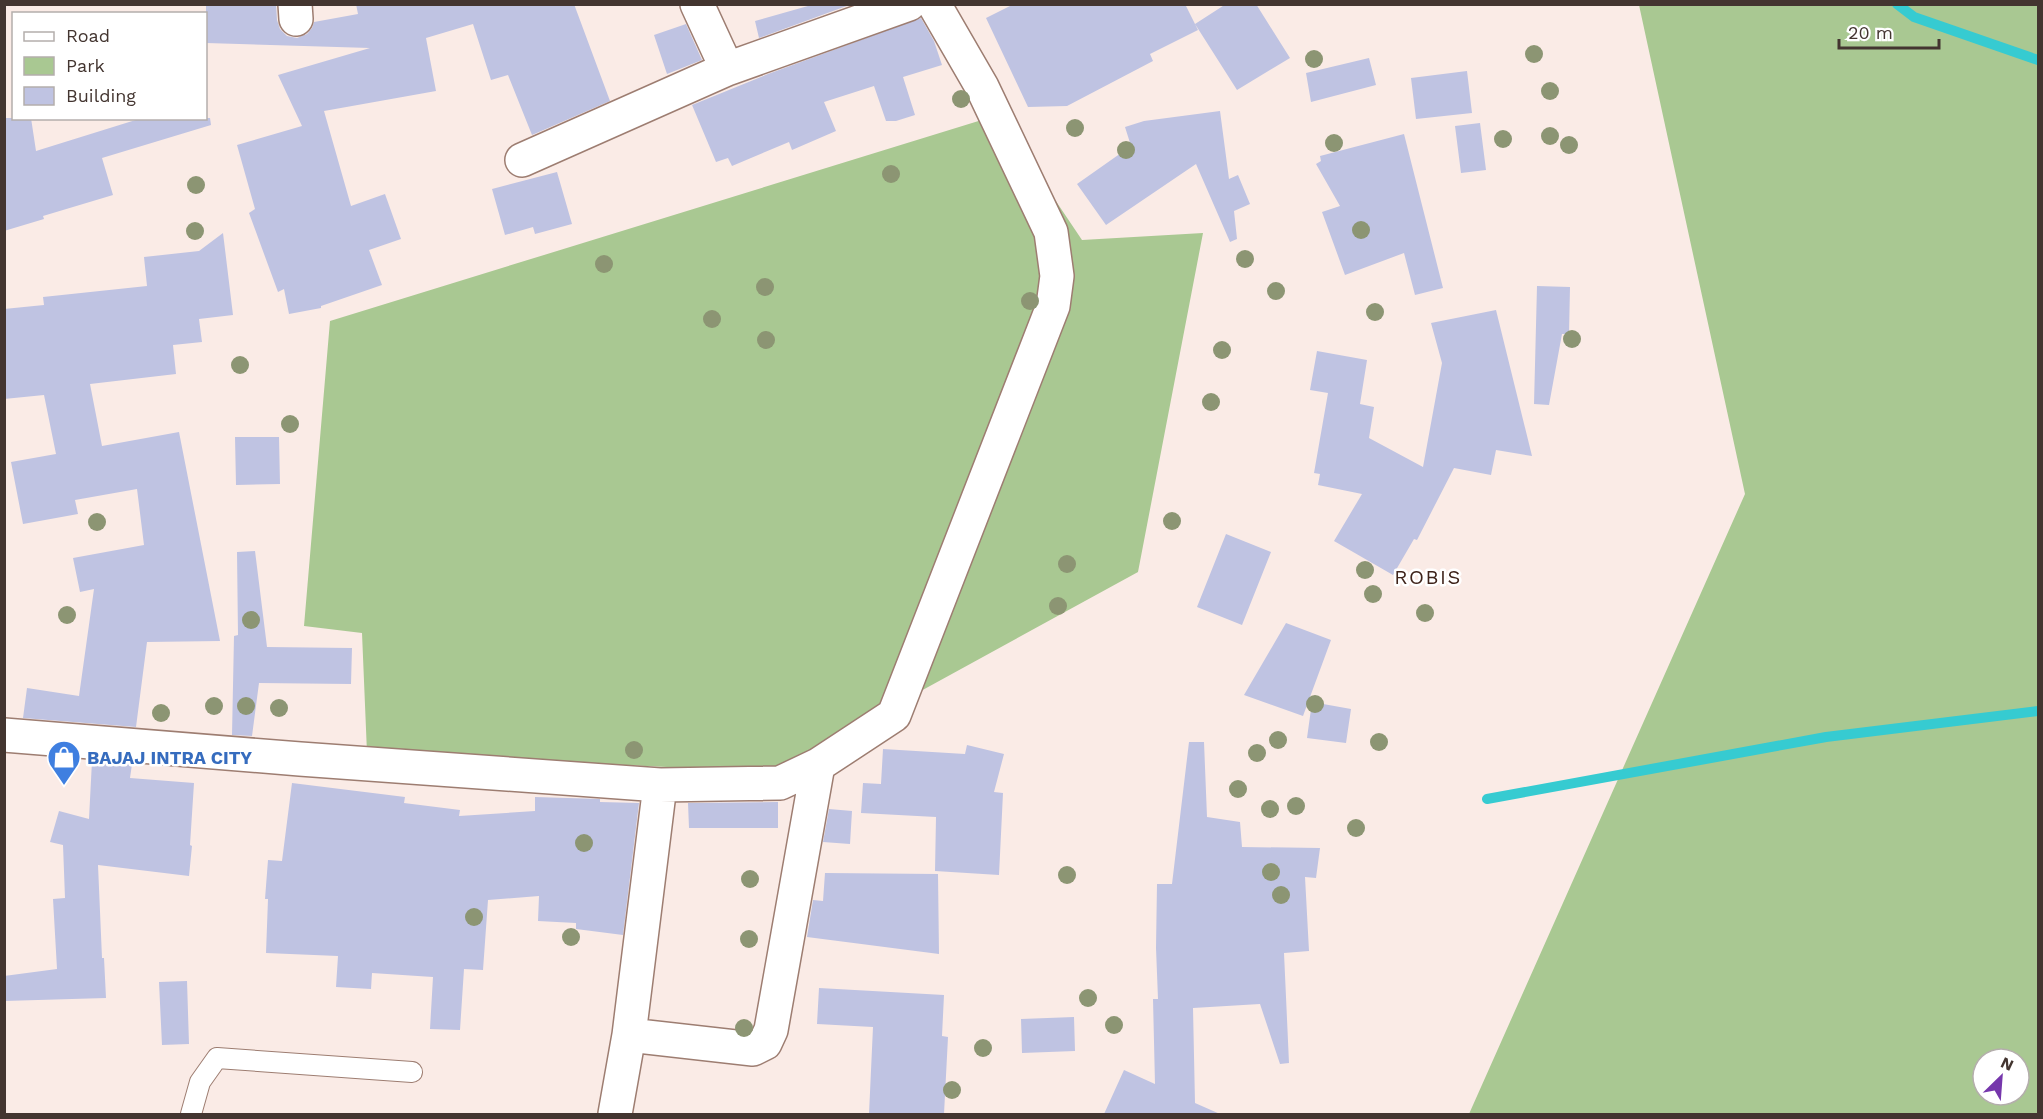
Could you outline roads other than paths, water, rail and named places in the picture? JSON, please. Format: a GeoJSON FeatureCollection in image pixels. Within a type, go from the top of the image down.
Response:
{"type":"FeatureCollection","features":[{"type":"Feature","properties":{"kind":"street"},"geometry":{"type":"LineString","coordinates":[[697,4],[727,69]]}},
{"type":"Feature","properties":{"kind":"street"},"geometry":{"type":"LineString","coordinates":[[522,160],[727,69],[909,4]]}},
{"type":"Feature","properties":{"kind":"street"},"geometry":{"type":"LineString","coordinates":[[4,735],[660,785],[780,783],[818,765],[894,715],[1053,306],[1057,276],[1051,232],[982,87],[934,4]]}},
{"type":"Feature","properties":{"kind":"street"},"geometry":{"type":"LineString","coordinates":[[629,1035],[753,1049],[765,1043],[771,1030],[818,765]]}},
{"type":"Feature","properties":{"kind":"street"},"geometry":{"type":"LineString","coordinates":[[615,1114],[629,1035],[660,785]]}},
{"type":"Feature","properties":{"kind":"lane"},"geometry":{"type":"LineString","coordinates":[[191,1114],[200,1082],[218,1058],[412,1072]]}},
{"type":"Feature","properties":{"kind":"waterway"},"geometry":{"type":"LineString","coordinates":[[1897,4],[1914,17],[2038,60]]}},
{"type":"Feature","properties":{"kind":"waterway"},"geometry":{"type":"LineString","coordinates":[[1487,799],[1826,737],[2038,711]]}},
{"type":"Feature","properties":{"kind":"place","name":"BAJAJ INTRA CITY"},"geometry":{"type":"Point","coordinates":[64,786]}},
{"type":"Feature","properties":{"kind":"district","name":"ROBIS"},"geometry":{"type":"Point","coordinates":[1428,577]}}]}
